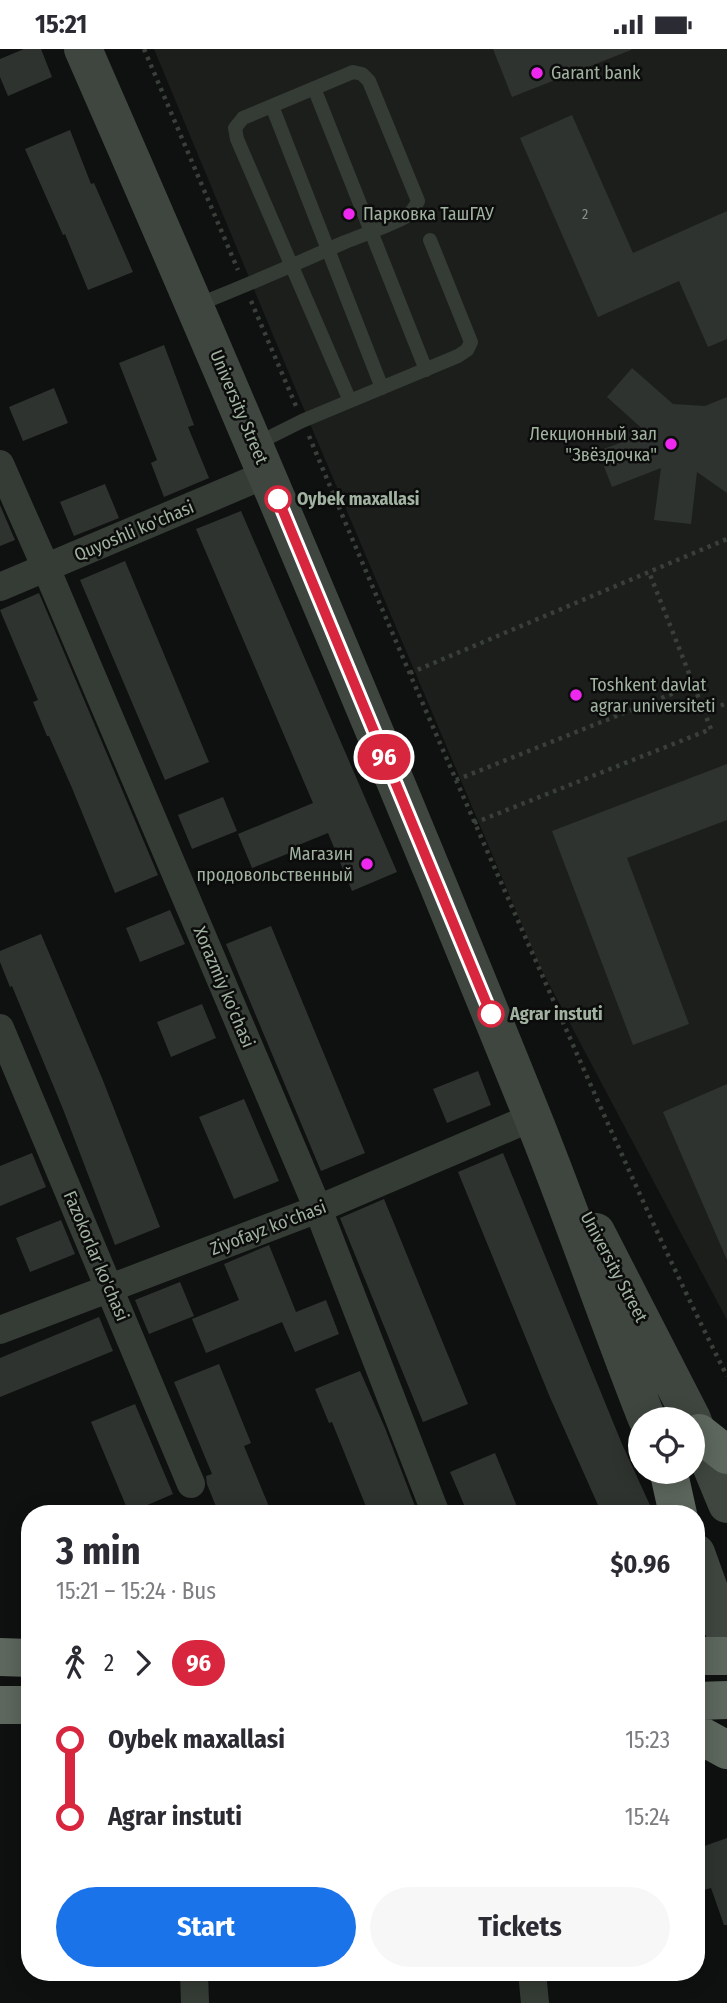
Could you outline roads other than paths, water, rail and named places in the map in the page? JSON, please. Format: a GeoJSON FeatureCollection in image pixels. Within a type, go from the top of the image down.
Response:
{"type":"FeatureCollection","features":[{"type":"Feature","properties":{"kind":"highway"},"geometry":{"type":"LineString","coordinates":[[705,1657],[727,1656]]}},
{"type":"Feature","properties":{"kind":"highway"},"geometry":{"type":"LineString","coordinates":[[0,1657],[21,1658]]}},
{"type":"Feature","properties":{"kind":"highway"},"geometry":{"type":"LineString","coordinates":[[705,1700],[727,1700]]}},
{"type":"Feature","properties":{"kind":"highway"},"geometry":{"type":"LineString","coordinates":[[0,1705],[21,1705]]}},
{"type":"Feature","properties":{"kind":"highway"},"geometry":{"type":"LineString","coordinates":[[705,1738],[727,1750]]}},
{"type":"Feature","properties":{"kind":"main road","name":"University Street"},"geometry":{"type":"LineString","coordinates":[[83,49],[261,459],[533,1117],[604,1312],[642,1407]]}},
{"type":"Feature","properties":{"kind":"main road","name":"University Street"},"geometry":{"type":"LineString","coordinates":[[533,1117],[690,1407]]}},
{"type":"Feature","properties":{"kind":"main road","name":"University Street"},"geometry":{"type":"LineString","coordinates":[[705,1438],[727,1504]]}},
{"type":"Feature","properties":{"kind":"main road"},"geometry":{"type":"LineString","coordinates":[[705,1578],[727,1639]]}},
{"type":"Feature","properties":{"kind":"street","name":"Quyoshli ko'chasi"},"geometry":{"type":"LineString","coordinates":[[0,587],[46,568],[261,459]]}},
{"type":"Feature","properties":{"kind":"street","name":"Xorazmiy ko'chasi"},"geometry":{"type":"LineString","coordinates":[[0,464],[318,1209],[433,1505]]}},
{"type":"Feature","properties":{"kind":"street","name":"Fazokorlar ko'chasi"},"geometry":{"type":"LineString","coordinates":[[0,1028],[191,1484]]}},
{"type":"Feature","properties":{"kind":"street","name":"Ziyofayz ko'chasi"},"geometry":{"type":"LineString","coordinates":[[0,1330],[318,1209],[533,1117]]}},
{"type":"Feature","properties":{"kind":"street"},"geometry":{"type":"LineString","coordinates":[[194,1981],[195,2003]]}},
{"type":"Feature","properties":{"kind":"street"},"geometry":{"type":"LineString","coordinates":[[533,1981],[535,2003]]}},
{"type":"Feature","properties":{"kind":"lane"},"geometry":{"type":"LineString","coordinates":[[195,306],[245,286],[291,266],[330,249],[405,216],[414,209],[418,201],[369,81],[362,74],[353,72],[243,118],[235,128],[237,139],[291,266],[350,401]]}},
{"type":"Feature","properties":{"kind":"lane"},"geometry":{"type":"LineString","coordinates":[[314,88],[426,370]]}},
{"type":"Feature","properties":{"kind":"lane"},"geometry":{"type":"LineString","coordinates":[[272,106],[382,388]]}},
{"type":"Feature","properties":{"kind":"lane"},"geometry":{"type":"LineString","coordinates":[[261,459],[302,421],[426,370],[467,350],[471,342],[430,240]]}},
{"type":"Feature","properties":{"kind":"place","name":"Garant bank"},"geometry":{"type":"Point","coordinates":[537,73]}},
{"type":"Feature","properties":{"kind":"place","name":"Парковка ТашГАУ"},"geometry":{"type":"Point","coordinates":[349,214]}},
{"type":"Feature","properties":{"kind":"place","name":"Лекционный зал \"Звёздочка\""},"geometry":{"type":"Point","coordinates":[671,444]}},
{"type":"Feature","properties":{"kind":"place","name":"Oybek maxallasi"},"geometry":{"type":"Point","coordinates":[278,499]}},
{"type":"Feature","properties":{"kind":"place","name":"Toshkent davlat agrar universiteti"},"geometry":{"type":"Point","coordinates":[576,695]}},
{"type":"Feature","properties":{"kind":"place","name":"Магазин продовольственный"},"geometry":{"type":"Point","coordinates":[367,864]}},
{"type":"Feature","properties":{"kind":"place","name":"Agrar instuti"},"geometry":{"type":"Point","coordinates":[491,1014]}}]}
